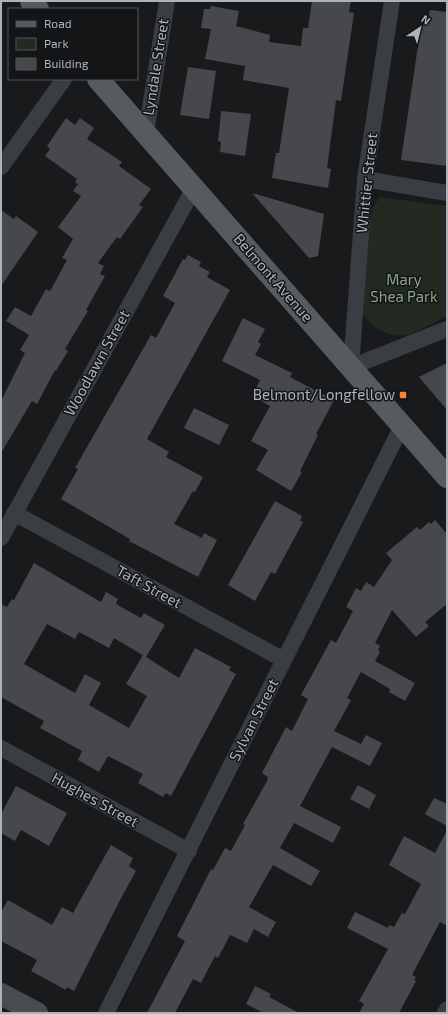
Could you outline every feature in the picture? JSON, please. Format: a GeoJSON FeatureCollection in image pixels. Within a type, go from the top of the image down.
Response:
{"type":"FeatureCollection","features":[{"type":"Feature","properties":{"kind":"main road","name":"Belmont Avenue"},"geometry":{"type":"LineString","coordinates":[[99,80],[447,477]]}},
{"type":"Feature","properties":{"kind":"street","name":"Lyndale Street"},"geometry":{"type":"LineString","coordinates":[[146,133],[167,1]]}},
{"type":"Feature","properties":{"kind":"street","name":"Whittier Street"},"geometry":{"type":"LineString","coordinates":[[351,367],[365,179],[392,1]]}},
{"type":"Feature","properties":{"kind":"street"},"geometry":{"type":"LineString","coordinates":[[1,167],[63,80]]}},
{"type":"Feature","properties":{"kind":"street"},"geometry":{"type":"LineString","coordinates":[[365,179],[447,193]]}},
{"type":"Feature","properties":{"kind":"street","name":"Woodlawn Street"},"geometry":{"type":"LineString","coordinates":[[1,538],[194,188]]}},
{"type":"Feature","properties":{"kind":"street"},"geometry":{"type":"LineString","coordinates":[[351,367],[447,329]]}},
{"type":"Feature","properties":{"kind":"street","name":"Sylvan Street"},"geometry":{"type":"LineString","coordinates":[[106,1013],[402,426]]}},
{"type":"Feature","properties":{"kind":"street","name":"Taft Street"},"geometry":{"type":"LineString","coordinates":[[14,513],[284,660]]}},
{"type":"Feature","properties":{"kind":"street","name":"Hughes Street"},"geometry":{"type":"LineString","coordinates":[[1,748],[189,851]]}},
{"type":"Feature","properties":{"kind":"street"},"geometry":{"type":"LineString","coordinates":[[1,994],[37,1013]]}},
{"type":"Feature","properties":{"kind":"street"},"geometry":{"type":"LineString","coordinates":[[445,1013],[447,1008]]}},
{"type":"Feature","properties":{"kind":"green space","name":"Mary Shea Park"},"geometry":{"type":"Polygon","coordinates":[[[380,197],[447,206],[447,316],[410,334],[396,335],[382,331],[370,323],[362,312],[360,299],[372,208],[380,197]]]}},
{"type":"Feature","properties":{"kind":"building"},"geometry":{"type":"Polygon","coordinates":[[[312,1],[351,1],[349,12],[354,13],[341,101],[336,100],[327,168],[331,169],[328,188],[272,178],[276,153],[279,153],[289,88],[243,80],[245,66],[205,59],[211,29],[201,28],[204,9],[210,9],[211,6],[239,11],[236,26],[270,35],[269,42],[301,46],[303,28],[308,28],[312,1]]]}},
{"type":"Feature","properties":{"kind":"building"},"geometry":{"type":"Polygon","coordinates":[[[430,10],[447,12],[447,166],[401,160],[422,19],[428,20],[430,10]]]}},
{"type":"Feature","properties":{"kind":"building"},"geometry":{"type":"Polygon","coordinates":[[[188,67],[216,71],[209,119],[180,115],[188,67]]]}},
{"type":"Feature","properties":{"kind":"building"},"geometry":{"type":"Polygon","coordinates":[[[221,111],[251,114],[245,156],[220,152],[221,142],[218,141],[221,111]]]}},
{"type":"Feature","properties":{"kind":"building"},"geometry":{"type":"Polygon","coordinates":[[[66,118],[75,125],[80,118],[94,128],[87,139],[122,162],[119,166],[151,189],[139,205],[143,207],[120,239],[117,237],[98,263],[104,266],[100,274],[105,276],[86,310],[88,311],[65,349],[68,351],[56,371],[55,370],[37,404],[32,401],[1,453],[1,401],[25,353],[20,350],[29,335],[6,321],[15,307],[31,316],[46,289],[50,291],[67,260],[62,258],[73,239],[58,227],[81,196],[73,191],[78,184],[75,182],[77,179],[45,156],[50,149],[47,146],[66,118]]]}},
{"type":"Feature","properties":{"kind":"building"},"geometry":{"type":"Polygon","coordinates":[[[252,193],[324,214],[318,256],[309,258],[252,193]]]}},
{"type":"Feature","properties":{"kind":"building"},"geometry":{"type":"Polygon","coordinates":[[[1,210],[14,219],[16,216],[38,232],[1,286],[1,210]]]}},
{"type":"Feature","properties":{"kind":"building"},"geometry":{"type":"Polygon","coordinates":[[[188,255],[201,262],[199,266],[210,272],[207,277],[230,290],[147,439],[169,452],[166,457],[203,477],[174,524],[202,538],[204,533],[217,540],[198,577],[129,541],[130,539],[61,499],[78,469],[75,468],[151,335],[156,338],[175,303],[163,296],[183,259],[185,260],[188,255]]]}},
{"type":"Feature","properties":{"kind":"building"},"geometry":{"type":"Polygon","coordinates":[[[243,318],[265,329],[258,342],[261,344],[255,355],[292,373],[290,377],[334,400],[316,434],[318,435],[300,471],[302,472],[291,491],[256,470],[268,450],[251,441],[270,406],[252,396],[260,380],[222,361],[243,318]]]}},
{"type":"Feature","properties":{"kind":"building"},"geometry":{"type":"Polygon","coordinates":[[[447,363],[447,410],[419,377],[447,363]]]}},
{"type":"Feature","properties":{"kind":"building"},"geometry":{"type":"Polygon","coordinates":[[[194,408],[229,425],[219,445],[184,428],[194,408]]]}},
{"type":"Feature","properties":{"kind":"building"},"geometry":{"type":"Polygon","coordinates":[[[275,501],[302,516],[300,521],[303,522],[275,574],[271,572],[255,601],[228,585],[275,501]]]}},
{"type":"Feature","properties":{"kind":"building"},"geometry":{"type":"Polygon","coordinates":[[[435,520],[447,534],[447,604],[425,622],[429,626],[416,637],[392,610],[375,643],[380,646],[378,650],[380,652],[375,661],[415,683],[405,701],[389,692],[390,689],[361,672],[347,698],[351,700],[334,731],[361,744],[366,735],[382,743],[370,766],[332,747],[300,806],[341,827],[333,843],[294,823],[280,848],[320,871],[311,886],[273,865],[249,907],[276,922],[268,937],[254,929],[247,943],[230,935],[218,958],[215,956],[201,983],[193,979],[175,1013],[147,1013],[185,941],[177,936],[211,869],[213,870],[225,848],[231,851],[245,825],[243,824],[267,781],[268,777],[262,773],[286,727],[292,731],[308,699],[301,695],[331,640],[336,643],[353,611],[346,607],[356,588],[361,591],[366,582],[374,587],[392,560],[386,553],[417,527],[420,530],[429,522],[431,524],[435,520]]]}},
{"type":"Feature","properties":{"kind":"building"},"geometry":{"type":"Polygon","coordinates":[[[34,563],[101,602],[106,592],[118,599],[116,604],[141,618],[144,613],[165,625],[146,657],[179,678],[195,648],[231,667],[229,670],[236,674],[171,796],[166,793],[163,797],[138,783],[143,774],[108,756],[99,772],[78,760],[82,751],[40,728],[44,721],[1,697],[1,604],[7,607],[12,599],[14,600],[34,563]],[[47,624],[24,664],[75,693],[85,674],[101,683],[89,705],[129,728],[147,696],[126,684],[143,655],[114,638],[109,648],[79,632],[75,639],[47,624]]]}},
{"type":"Feature","properties":{"kind":"building"},"geometry":{"type":"Polygon","coordinates":[[[358,785],[376,795],[369,809],[350,799],[358,785]]]}},
{"type":"Feature","properties":{"kind":"building"},"geometry":{"type":"Polygon","coordinates":[[[16,786],[67,813],[49,846],[21,830],[15,841],[1,833],[1,814],[16,786]]]}},
{"type":"Feature","properties":{"kind":"building"},"geometry":{"type":"Polygon","coordinates":[[[434,798],[447,804],[447,826],[425,814],[434,798]]]}},
{"type":"Feature","properties":{"kind":"building"},"geometry":{"type":"Polygon","coordinates":[[[447,830],[447,926],[440,922],[412,975],[416,977],[414,980],[416,981],[399,1013],[359,1013],[364,1004],[359,1001],[388,949],[347,928],[355,912],[388,928],[389,925],[394,927],[402,913],[405,914],[421,884],[389,865],[404,836],[435,853],[447,830]]]}},
{"type":"Feature","properties":{"kind":"building"},"geometry":{"type":"Polygon","coordinates":[[[111,845],[133,858],[129,866],[136,871],[74,991],[67,987],[66,990],[31,971],[37,960],[1,941],[1,912],[8,900],[52,925],[62,907],[73,913],[111,845]]]}},
{"type":"Feature","properties":{"kind":"building"},"geometry":{"type":"Polygon","coordinates":[[[255,986],[271,994],[269,997],[299,1013],[264,1013],[246,1004],[255,986]]]}},
{"type":"Feature","properties":{"kind":"place","name":"Belmont/Longfellow"},"geometry":{"type":"Point","coordinates":[403,395]}}]}
